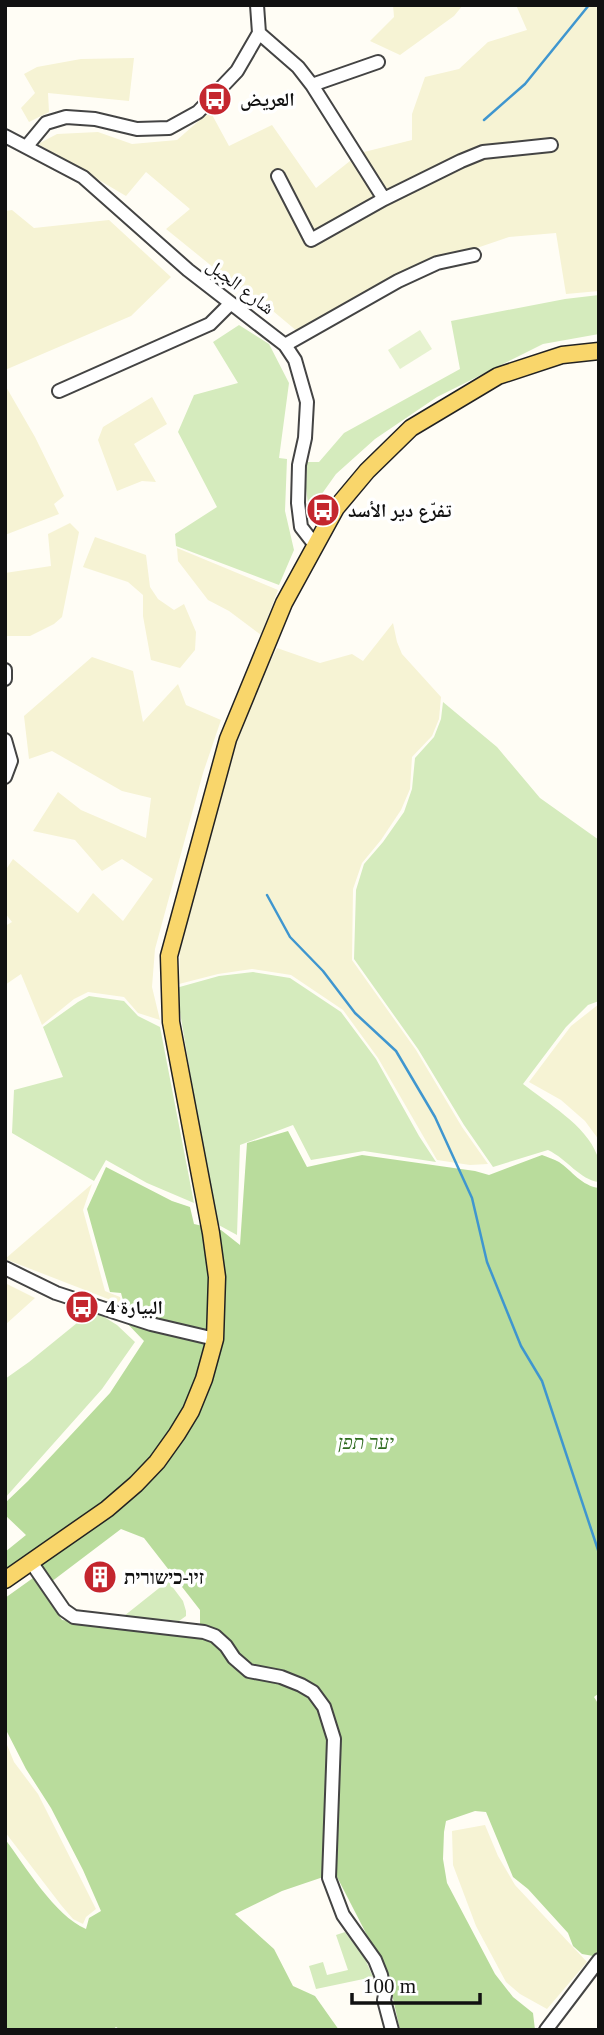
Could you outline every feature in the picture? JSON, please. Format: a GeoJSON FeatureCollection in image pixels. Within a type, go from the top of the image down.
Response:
{"type":"FeatureCollection","features":[{"type":"Feature","properties":{"kind":"main road"},"geometry":{"type":"LineString","coordinates":[[5,1580],[107,1509],[157,1462],[191,1411],[204,1379],[215,1339],[217,1277],[171,1022],[169,956],[228,739],[284,603],[336,508],[366,471],[411,428],[498,376],[562,355],[599,351]]}},
{"type":"Feature","properties":{"kind":"street"},"geometry":{"type":"LineString","coordinates":[[27,146],[46,124],[66,117],[94,119],[137,129],[169,128],[198,112],[237,71],[259,33],[257,5]]}},
{"type":"Feature","properties":{"kind":"street"},"geometry":{"type":"LineString","coordinates":[[259,33],[298,67],[312,85],[384,199]]}},
{"type":"Feature","properties":{"kind":"street"},"geometry":{"type":"LineString","coordinates":[[312,85],[379,62]]}},
{"type":"Feature","properties":{"kind":"street","name":"شارع الجبل"},"geometry":{"type":"LineString","coordinates":[[5,136],[83,177],[188,270],[285,345],[295,360],[307,402],[305,438],[299,464],[298,503],[301,527],[315,545]]}},
{"type":"Feature","properties":{"kind":"street"},"geometry":{"type":"LineString","coordinates":[[278,176],[311,240],[384,199],[483,152],[551,145]]}},
{"type":"Feature","properties":{"kind":"street"},"geometry":{"type":"LineString","coordinates":[[285,345],[398,281],[437,263],[474,255]]}},
{"type":"Feature","properties":{"kind":"street"},"geometry":{"type":"LineString","coordinates":[[59,391],[210,324],[230,304]]}},
{"type":"Feature","properties":{"kind":"street"},"geometry":{"type":"LineString","coordinates":[[5,670],[5,679]]}},
{"type":"Feature","properties":{"kind":"street"},"geometry":{"type":"LineString","coordinates":[[5,740],[11,761],[5,777]]}},
{"type":"Feature","properties":{"kind":"street"},"geometry":{"type":"LineString","coordinates":[[5,1268],[56,1293],[151,1324],[215,1339]]}},
{"type":"Feature","properties":{"kind":"street"},"geometry":{"type":"LineString","coordinates":[[31,1562],[64,1611],[74,1618],[204,1632],[215,1636],[249,1671],[281,1677],[313,1692],[324,1707],[334,1739],[328,1878],[343,1915],[375,1960],[381,1975],[392,2030]]}},
{"type":"Feature","properties":{"kind":"street"},"geometry":{"type":"LineString","coordinates":[[547,2030],[599,1960]]}},
{"type":"Feature","properties":{"kind":"shaded area"},"geometry":{"type":"Polygon","coordinates":[[[393,5],[463,5],[454,16],[400,55],[370,41],[394,17],[393,5]]]}},
{"type":"Feature","properties":{"kind":"shaded area"},"geometry":{"type":"Polygon","coordinates":[[[516,5],[599,5],[599,291],[566,294],[556,233],[509,237],[430,264],[298,332],[166,229],[190,209],[146,172],[126,196],[38,144],[57,134],[98,132],[132,144],[177,140],[210,111],[229,146],[272,125],[316,188],[360,153],[412,140],[412,114],[425,77],[459,69],[488,42],[527,30],[516,5]]]}},
{"type":"Feature","properties":{"kind":"shaded area"},"geometry":{"type":"Polygon","coordinates":[[[134,58],[129,101],[48,93],[49,112],[29,122],[21,108],[35,93],[24,74],[37,67],[81,59],[134,58]]]}},
{"type":"Feature","properties":{"kind":"shaded area"},"geometry":{"type":"Polygon","coordinates":[[[12,210],[34,228],[109,220],[171,277],[131,316],[5,370],[5,211],[12,210]]]}},
{"type":"Feature","properties":{"kind":"shaded area"},"geometry":{"type":"Polygon","coordinates":[[[5,385],[64,496],[54,504],[59,514],[5,535],[5,385]]]}},
{"type":"Feature","properties":{"kind":"shaded area"},"geometry":{"type":"Polygon","coordinates":[[[152,397],[167,424],[134,444],[156,482],[142,481],[117,491],[98,440],[103,427],[152,397]]]}},
{"type":"Feature","properties":{"kind":"shaded area"},"geometry":{"type":"Polygon","coordinates":[[[70,523],[79,532],[62,617],[30,636],[5,636],[5,573],[51,566],[48,534],[70,523]]]}},
{"type":"Feature","properties":{"kind":"shaded area"},"geometry":{"type":"Polygon","coordinates":[[[95,537],[146,555],[150,587],[158,599],[174,610],[184,604],[196,632],[195,650],[180,668],[151,660],[143,616],[143,595],[128,582],[83,567],[95,537]]]}},
{"type":"Feature","properties":{"kind":"shaded area"},"geometry":{"type":"Polygon","coordinates":[[[177,548],[278,590],[261,635],[229,611],[208,600],[178,561],[177,548]]]}},
{"type":"Feature","properties":{"kind":"shaded area"},"geometry":{"type":"Polygon","coordinates":[[[393,623],[402,654],[441,697],[439,719],[432,736],[412,757],[410,789],[401,810],[362,863],[353,889],[352,960],[416,1050],[462,1127],[488,1164],[470,1165],[437,1160],[378,1058],[343,1010],[291,975],[252,969],[179,984],[180,951],[238,727],[277,648],[320,663],[352,654],[363,661],[393,623]]]}},
{"type":"Feature","properties":{"kind":"shaded area"},"geometry":{"type":"Polygon","coordinates":[[[92,657],[133,671],[143,722],[178,684],[186,705],[221,720],[203,773],[155,949],[152,987],[160,1020],[138,1013],[124,997],[88,992],[74,999],[42,1025],[21,974],[5,985],[5,926],[12,922],[5,913],[5,871],[13,859],[78,913],[93,893],[123,921],[153,879],[122,859],[102,871],[75,840],[33,831],[58,792],[81,810],[146,838],[151,798],[122,791],[52,751],[29,759],[24,716],[92,657]]]}},
{"type":"Feature","properties":{"kind":"shaded area"},"geometry":{"type":"Polygon","coordinates":[[[599,1004],[599,1140],[585,1121],[561,1100],[529,1082],[571,1026],[599,1004]]]}},
{"type":"Feature","properties":{"kind":"shaded area"},"geometry":{"type":"Polygon","coordinates":[[[92,1184],[83,1210],[105,1291],[120,1297],[121,1304],[5,1259],[92,1184]]]}},
{"type":"Feature","properties":{"kind":"shaded area"},"geometry":{"type":"Polygon","coordinates":[[[5,1283],[35,1298],[5,1325],[5,1283]]]}},
{"type":"Feature","properties":{"kind":"shaded area"},"geometry":{"type":"Polygon","coordinates":[[[5,1740],[14,1762],[38,1794],[96,1909],[86,1917],[83,1924],[73,1919],[61,1905],[5,1832],[5,1740]]]}},
{"type":"Feature","properties":{"kind":"shaded area"},"geometry":{"type":"Polygon","coordinates":[[[485,1825],[498,1856],[515,1885],[587,1962],[547,2009],[520,1994],[506,1982],[476,1926],[453,1865],[452,1831],[485,1825]]]}},
{"type":"Feature","properties":{"kind":"green space"},"geometry":{"type":"Polygon","coordinates":[[[599,295],[599,334],[543,344],[437,397],[375,439],[336,474],[309,512],[307,462],[319,462],[344,433],[460,369],[451,321],[599,295]]]}},
{"type":"Feature","properties":{"kind":"green space"},"geometry":{"type":"Polygon","coordinates":[[[239,325],[269,344],[289,383],[279,458],[287,459],[285,511],[294,550],[279,585],[176,546],[175,534],[217,507],[178,432],[194,395],[238,383],[213,342],[239,325]]]}},
{"type":"Feature","properties":{"kind":"green space"},"geometry":{"type":"Polygon","coordinates":[[[420,330],[432,349],[400,369],[388,350],[420,330]]]}},
{"type":"Feature","properties":{"kind":"green space"},"geometry":{"type":"Polygon","coordinates":[[[443,702],[497,747],[540,798],[599,840],[599,1001],[588,1005],[566,1027],[523,1084],[565,1115],[592,1144],[599,1165],[599,1182],[586,1177],[548,1150],[493,1167],[418,1049],[354,959],[356,890],[364,864],[404,812],[412,789],[415,758],[434,737],[441,719],[443,702]]]}},
{"type":"Feature","properties":{"kind":"green space"},"geometry":{"type":"Polygon","coordinates":[[[253,972],[290,978],[341,1012],[376,1059],[436,1162],[364,1151],[311,1160],[293,1125],[240,1145],[237,1235],[215,1223],[176,988],[219,976],[253,972]]]}},
{"type":"Feature","properties":{"kind":"green space"},"geometry":{"type":"Polygon","coordinates":[[[89,996],[124,1001],[138,1016],[160,1027],[194,1203],[147,1183],[106,1160],[94,1181],[12,1133],[14,1090],[63,1077],[43,1027],[89,996]]]}},
{"type":"Feature","properties":{"kind":"green space","name":"יער תפן"},"geometry":{"type":"Polygon","coordinates":[[[288,1131],[307,1167],[362,1155],[489,1175],[542,1155],[559,1162],[587,1184],[599,1188],[599,1693],[594,1697],[599,1705],[599,1957],[582,1954],[573,1946],[568,1933],[528,1889],[513,1877],[486,1812],[475,1811],[446,1821],[443,1859],[447,1883],[495,1974],[513,1997],[533,2013],[535,2030],[400,2030],[388,1976],[335,1873],[282,1891],[235,1914],[274,1949],[293,1986],[315,1996],[339,2030],[121,2030],[116,2027],[112,2030],[5,2030],[5,1839],[41,1889],[74,1922],[86,1929],[89,1918],[101,1911],[51,1808],[26,1769],[5,1728],[5,1598],[33,1578],[62,1620],[200,1638],[200,1610],[144,1538],[121,1529],[51,1582],[32,1552],[5,1569],[5,1552],[26,1535],[5,1515],[5,1503],[110,1393],[144,1341],[123,1319],[125,1308],[121,1293],[110,1292],[87,1209],[106,1167],[172,1201],[190,1207],[194,1224],[221,1230],[240,1245],[247,1143],[288,1131]]]}},
{"type":"Feature","properties":{"kind":"green space"},"geometry":{"type":"Polygon","coordinates":[[[93,1310],[117,1325],[135,1342],[102,1389],[5,1498],[5,1379],[93,1310]]]}},
{"type":"Feature","properties":{"kind":"green space"},"geometry":{"type":"Polygon","coordinates":[[[168,1581],[183,1601],[186,1616],[179,1621],[124,1616],[168,1581]]]}},
{"type":"Feature","properties":{"kind":"green space"},"geometry":{"type":"Polygon","coordinates":[[[345,1932],[365,1959],[373,1977],[316,1989],[309,1966],[323,1962],[327,1975],[348,1970],[336,1935],[345,1932]]]}},
{"type":"Feature","properties":{"kind":"waterway"},"geometry":{"type":"LineString","coordinates":[[484,120],[525,84],[589,5]]}},
{"type":"Feature","properties":{"kind":"waterway"},"geometry":{"type":"LineString","coordinates":[[267,895],[290,937],[323,971],[355,1013],[396,1051],[435,1117],[472,1198],[487,1262],[521,1346],[542,1381],[599,1553]]}},
{"type":"Feature","properties":{"kind":"place","name":"العريض"},"geometry":{"type":"Point","coordinates":[215,99]}},
{"type":"Feature","properties":{"kind":"place","name":"تفرّع دير الأسد"},"geometry":{"type":"Point","coordinates":[323,510]}},
{"type":"Feature","properties":{"kind":"place","name":"البيارة 4"},"geometry":{"type":"Point","coordinates":[82,1307]}},
{"type":"Feature","properties":{"kind":"place","name":"זיו-כישורית"},"geometry":{"type":"Point","coordinates":[100,1577]}}]}
